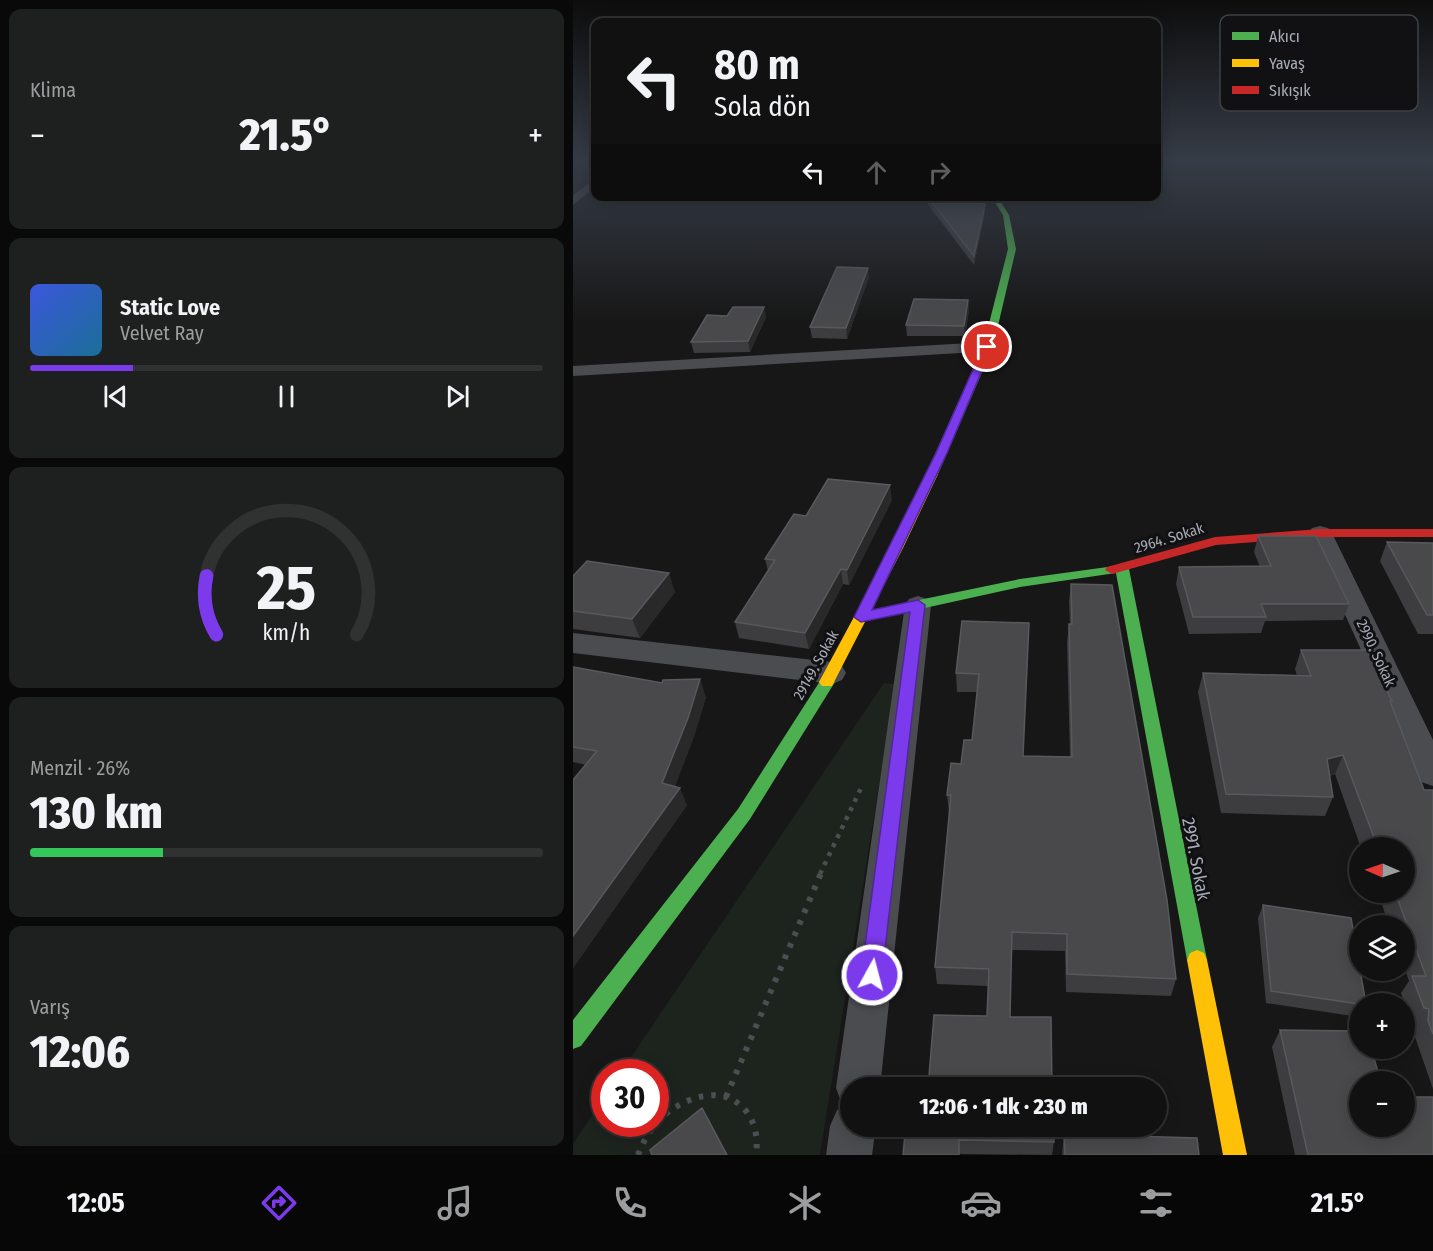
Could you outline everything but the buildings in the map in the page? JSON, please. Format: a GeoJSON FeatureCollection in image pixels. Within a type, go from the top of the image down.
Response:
{"type":"FeatureCollection","features":[{"type":"Feature","properties":{"kind":"street","name":"29149. Sokak"},"geometry":{"type":"LineString","coordinates":[[573,1038],[586,1004],[744,814],[832,673],[942,453],[987,347],[1012,249],[1006,215]]}},
{"type":"Feature","properties":{"kind":"street"},"geometry":{"type":"LineString","coordinates":[[573,371],[987,347]]}},
{"type":"Feature","properties":{"kind":"street","name":"2964. Sokak"},"geometry":{"type":"LineString","coordinates":[[861,617],[1020,583],[1122,569],[1215,541],[1320,533],[1433,533]]}},
{"type":"Feature","properties":{"kind":"street","name":"2990. Sokak"},"geometry":{"type":"LineString","coordinates":[[1320,533],[1433,773]]}},
{"type":"Feature","properties":{"kind":"street","name":"2991. Sokak"},"geometry":{"type":"LineString","coordinates":[[1122,569],[1235,1155]]}},
{"type":"Feature","properties":{"kind":"street"},"geometry":{"type":"LineString","coordinates":[[859,1077],[918,605]]}},
{"type":"Feature","properties":{"kind":"street"},"geometry":{"type":"LineString","coordinates":[[573,643],[832,673]]}},
{"type":"Feature","properties":{"kind":"street"},"geometry":{"type":"LineString","coordinates":[[849,1155],[851,1137]]}},
{"type":"Feature","properties":{"kind":"path"},"geometry":{"type":"LineString","coordinates":[[726,1097],[816,882],[867,776]]}},
{"type":"Feature","properties":{"kind":"path"},"geometry":{"type":"LineString","coordinates":[[638,1155],[658,1120],[677,1105],[696,1096],[716,1094],[732,1098],[746,1110],[755,1127],[756,1155]]}},
{"type":"Feature","properties":{"kind":"shaded area"},"geometry":{"type":"Polygon","coordinates":[[[884,683],[895,684],[820,1155],[573,1155],[573,1144],[591,1117],[591,1137],[669,1137],[669,1059],[630,1059],[884,683]]]}},
{"type":"Feature","properties":{"kind":"traffic: fast"},"geometry":{"type":"LineString","coordinates":[[932,474],[988,347],[1012,249],[1006,215]]}},
{"type":"Feature","properties":{"kind":"traffic: fast"},"geometry":{"type":"LineString","coordinates":[[1122,569],[1197,960]]}},
{"type":"Feature","properties":{"kind":"traffic: fast"},"geometry":{"type":"LineString","coordinates":[[861,617],[1020,583],[1112,570]]}},
{"type":"Feature","properties":{"kind":"traffic: fast"},"geometry":{"type":"LineString","coordinates":[[573,1038],[744,814],[827,682]]}},
{"type":"Feature","properties":{"kind":"traffic: slow"},"geometry":{"type":"LineString","coordinates":[[827,682],[897,548],[932,474]]}},
{"type":"Feature","properties":{"kind":"traffic: slow"},"geometry":{"type":"LineString","coordinates":[[1197,960],[1235,1155]]}},
{"type":"Feature","properties":{"kind":"traffic: jam"},"geometry":{"type":"LineString","coordinates":[[1112,570],[1215,541],[1320,533],[1433,533]]}},
{"type":"Feature","properties":{"kind":"route"},"geometry":{"type":"LineString","coordinates":[[872,975],[918,605],[861,617],[942,453],[987,347]]}}]}
